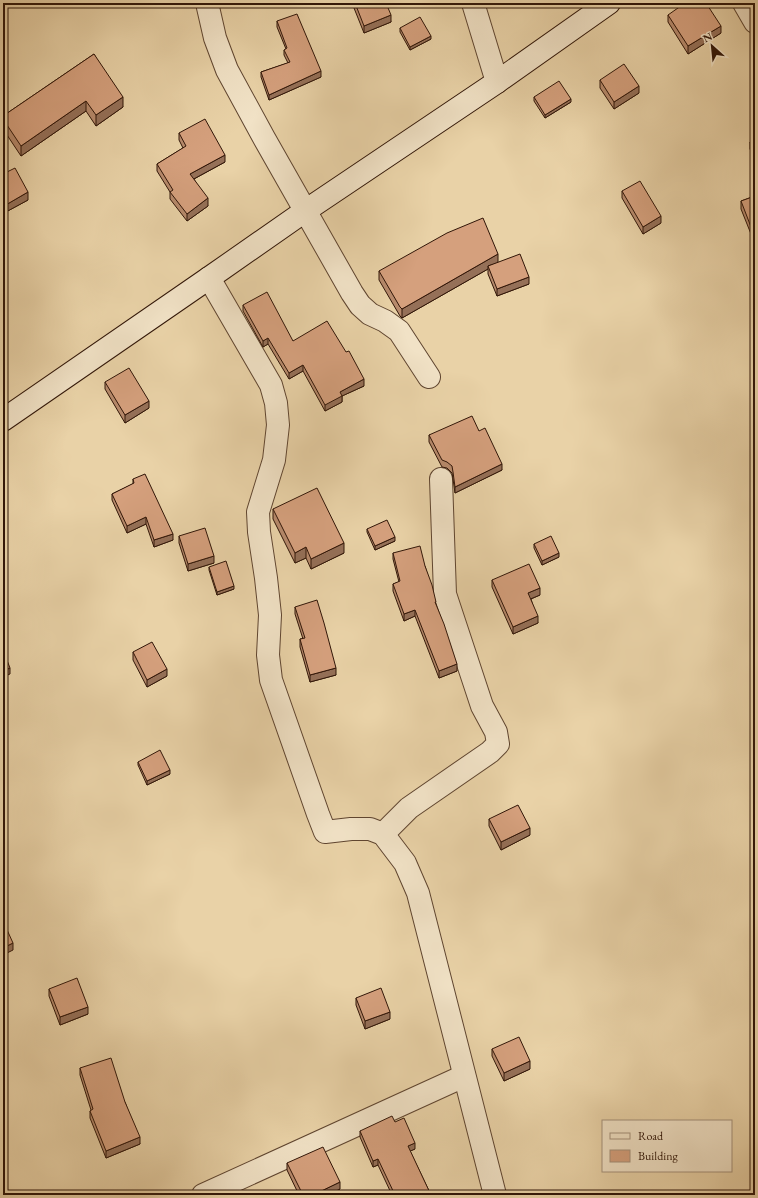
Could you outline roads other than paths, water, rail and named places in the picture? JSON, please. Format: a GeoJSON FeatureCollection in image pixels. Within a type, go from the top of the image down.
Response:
{"type":"FeatureCollection","features":[{"type":"Feature","properties":{"kind":"street"},"geometry":{"type":"LineString","coordinates":[[207,3],[215,38],[227,70],[305,211],[360,305],[370,314],[385,321],[398,331],[429,377]]}},
{"type":"Feature","properties":{"kind":"street"},"geometry":{"type":"LineString","coordinates":[[473,3],[497,82]]}},
{"type":"Feature","properties":{"kind":"street"},"geometry":{"type":"LineString","coordinates":[[3,420],[305,211],[497,82],[609,3]]}},
{"type":"Feature","properties":{"kind":"street"},"geometry":{"type":"LineString","coordinates":[[744,3],[755,22]]}},
{"type":"Feature","properties":{"kind":"street"},"geometry":{"type":"LineString","coordinates":[[209,278],[270,385],[276,403],[278,425],[274,460],[258,512],[259,532],[270,615],[268,655],[271,680],[318,814],[326,832],[364,829],[383,834],[405,863],[418,893],[495,1195]]}},
{"type":"Feature","properties":{"kind":"street"},"geometry":{"type":"LineString","coordinates":[[383,834],[409,808],[490,752],[498,744],[496,732],[482,706],[445,594],[441,479]]}},
{"type":"Feature","properties":{"kind":"street"},"geometry":{"type":"LineString","coordinates":[[203,1195],[464,1076]]}}]}
